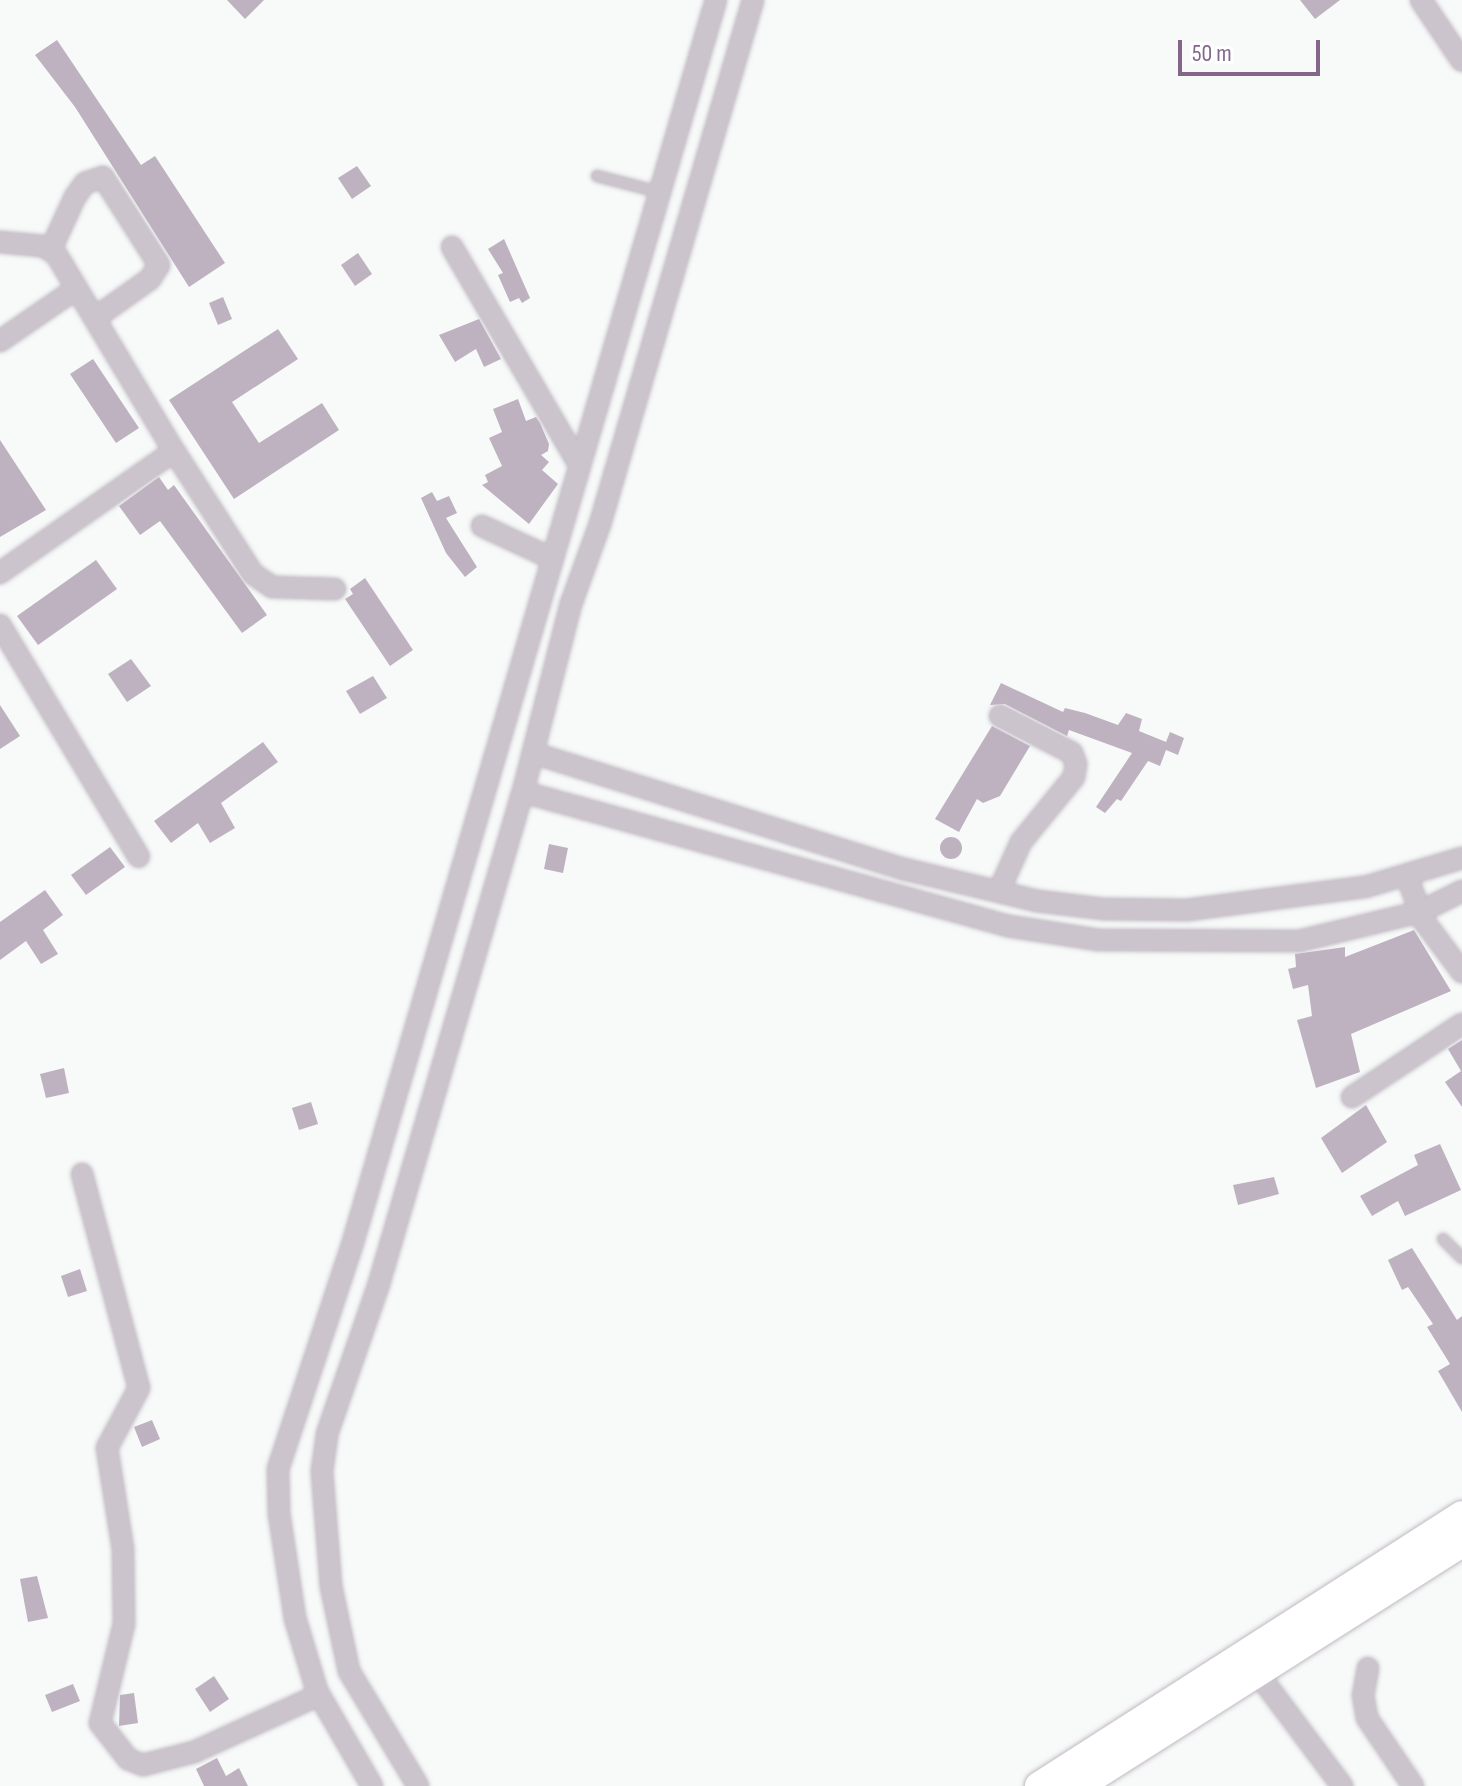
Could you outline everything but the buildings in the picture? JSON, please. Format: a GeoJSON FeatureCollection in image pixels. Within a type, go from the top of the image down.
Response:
{"type":"FeatureCollection","features":[{"type":"Feature","properties":{"kind":"street"},"geometry":{"type":"LineString","coordinates":[[372,1786],[319,1695],[295,1618],[279,1513],[278,1469],[353,1242],[716,0]]}},
{"type":"Feature","properties":{"kind":"street"},"geometry":{"type":"LineString","coordinates":[[418,1786],[349,1671],[331,1586],[322,1471],[327,1434],[378,1287],[524,788],[571,604],[596,536],[753,0]]}},
{"type":"Feature","properties":{"kind":"street"},"geometry":{"type":"LineString","coordinates":[[1421,0],[1462,61]]}},
{"type":"Feature","properties":{"kind":"street"},"geometry":{"type":"LineString","coordinates":[[51,249],[75,197],[85,183],[103,177],[159,265],[150,279],[95,318]]}},
{"type":"Feature","properties":{"kind":"street"},"geometry":{"type":"LineString","coordinates":[[0,242],[51,249],[253,574],[272,587],[335,589]]}},
{"type":"Feature","properties":{"kind":"street"},"geometry":{"type":"LineString","coordinates":[[452,247],[579,464]]}},
{"type":"Feature","properties":{"kind":"street"},"geometry":{"type":"LineString","coordinates":[[0,341],[77,288]]}},
{"type":"Feature","properties":{"kind":"street"},"geometry":{"type":"LineString","coordinates":[[0,573],[174,451]]}},
{"type":"Feature","properties":{"kind":"street"},"geometry":{"type":"LineString","coordinates":[[482,526],[551,558]]}},
{"type":"Feature","properties":{"kind":"street"},"geometry":{"type":"LineString","coordinates":[[0,625],[139,857]]}},
{"type":"Feature","properties":{"kind":"street"},"geometry":{"type":"LineString","coordinates":[[999,891],[1021,842],[1074,777],[1076,764],[1072,753],[1000,716]]}},
{"type":"Feature","properties":{"kind":"street"},"geometry":{"type":"LineString","coordinates":[[532,756],[844,852],[999,891],[1103,909],[1187,910],[1365,887],[1414,893],[1462,891]]}},
{"type":"Feature","properties":{"kind":"street"},"geometry":{"type":"LineString","coordinates":[[524,788],[1008,926],[1098,940],[1299,941],[1414,893],[1462,858]]}},
{"type":"Feature","properties":{"kind":"street"},"geometry":{"type":"LineString","coordinates":[[1414,893],[1462,972]]}},
{"type":"Feature","properties":{"kind":"street"},"geometry":{"type":"LineString","coordinates":[[1352,1097],[1462,1024]]}},
{"type":"Feature","properties":{"kind":"street"},"geometry":{"type":"LineString","coordinates":[[82,1174],[139,1388],[107,1448],[123,1549],[124,1624],[100,1723],[128,1759],[143,1765],[194,1752],[319,1695]]}},
{"type":"Feature","properties":{"kind":"street"},"geometry":{"type":"LineString","coordinates":[[1039,1786],[1462,1515]]}},
{"type":"Feature","properties":{"kind":"street"},"geometry":{"type":"LineString","coordinates":[[1079,1786],[1259,1675],[1462,1543]]}},
{"type":"Feature","properties":{"kind":"street"},"geometry":{"type":"LineString","coordinates":[[1368,1668],[1363,1695],[1367,1718],[1413,1786]]}},
{"type":"Feature","properties":{"kind":"street"},"geometry":{"type":"LineString","coordinates":[[1259,1675],[1342,1786]]}},
{"type":"Feature","properties":{"kind":"lane"},"geometry":{"type":"LineString","coordinates":[[597,176],[659,192]]}},
{"type":"Feature","properties":{"kind":"lane"},"geometry":{"type":"LineString","coordinates":[[1443,1239],[1462,1258]]}}]}
